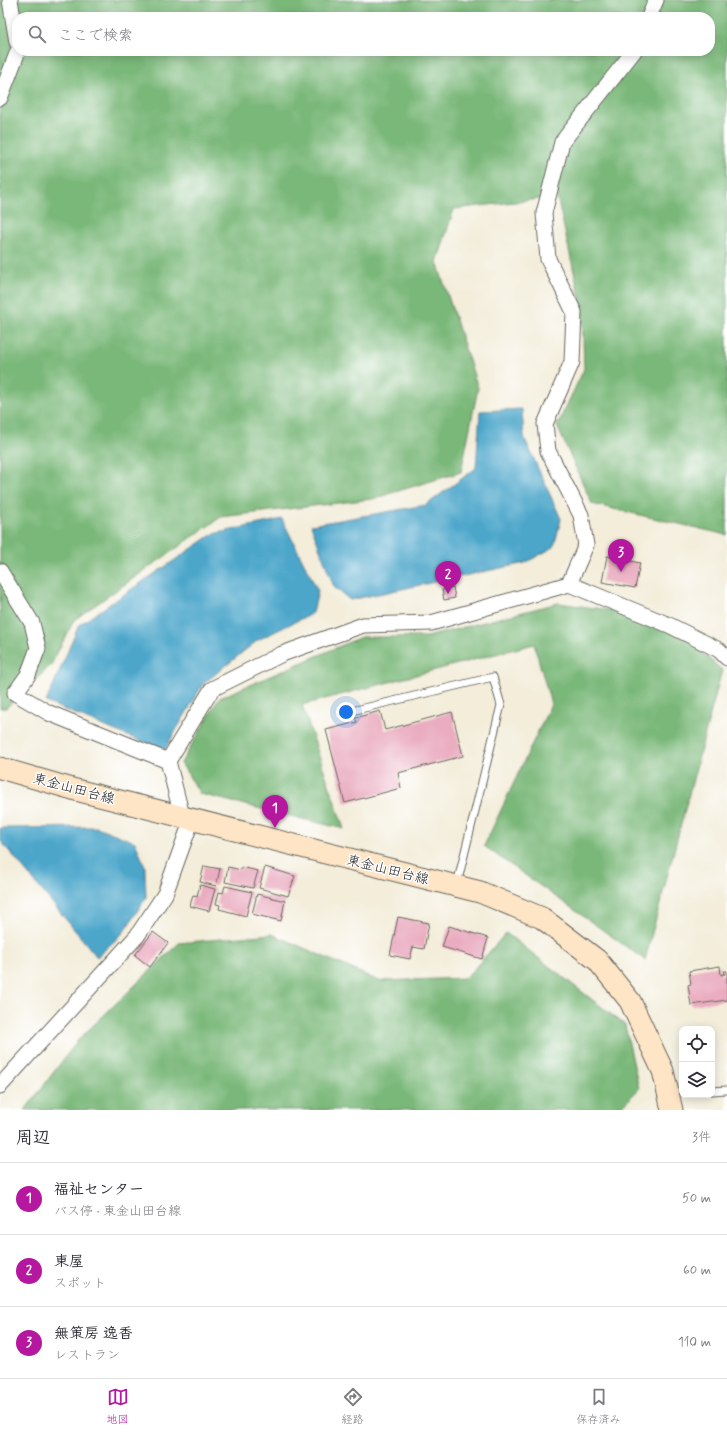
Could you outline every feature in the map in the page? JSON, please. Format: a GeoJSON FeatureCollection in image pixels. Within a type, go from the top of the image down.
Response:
{"type":"FeatureCollection","features":[{"type":"Feature","properties":{"kind":"main road","name":"東金山田台線"},"geometry":{"type":"LineString","coordinates":[[0,768],[76,790],[480,892],[542,918],[598,960],[630,1001],[663,1071],[672,1100]]}},
{"type":"Feature","properties":{"kind":"street"},"geometry":{"type":"LineString","coordinates":[[10,0],[12,12]]}},
{"type":"Feature","properties":{"kind":"street"},"geometry":{"type":"LineString","coordinates":[[651,12],[656,0]]}},
{"type":"Feature","properties":{"kind":"street"},"geometry":{"type":"LineString","coordinates":[[0,98],[16,56]]}},
{"type":"Feature","properties":{"kind":"street"},"geometry":{"type":"LineString","coordinates":[[570,584],[586,546],[581,515],[548,451],[545,424],[572,362],[574,312],[548,259],[544,213],[562,142],[630,56]]}},
{"type":"Feature","properties":{"kind":"street"},"geometry":{"type":"LineString","coordinates":[[0,570],[32,623],[38,648],[28,675],[15,694],[49,712],[168,761],[187,817],[165,894],[137,936],[0,1086]]}},
{"type":"Feature","properties":{"kind":"street"},"geometry":{"type":"LineString","coordinates":[[168,761],[212,689],[282,654],[363,625],[431,623],[570,584],[669,625],[719,650],[727,658]]}},
{"type":"Feature","properties":{"kind":"lane"},"geometry":{"type":"LineString","coordinates":[[356,710],[493,677],[500,705],[456,887]]}},
{"type":"Feature","properties":{"kind":"lane"},"geometry":{"type":"LineString","coordinates":[[715,1091],[727,1090]]}},
{"type":"Feature","properties":{"kind":"green space"},"geometry":{"type":"Polygon","coordinates":[[[0,0],[727,0],[727,535],[592,504],[557,426],[584,369],[582,307],[557,197],[454,209],[437,262],[478,388],[461,472],[372,499],[221,517],[74,620],[51,665],[6,708],[0,708],[0,0]]]}},
{"type":"Feature","properties":{"kind":"green space"},"geometry":{"type":"Polygon","coordinates":[[[558,603],[661,617],[722,670],[645,960],[484,846],[551,704],[534,644],[302,705],[344,829],[200,794],[181,763],[219,698],[361,637],[426,637],[558,603]]]}},
{"type":"Feature","properties":{"kind":"green space"},"geometry":{"type":"Polygon","coordinates":[[[506,933],[625,1025],[639,1089],[618,1110],[25,1110],[78,1040],[179,943],[272,934],[379,981],[466,978],[506,933]]]}},
{"type":"Feature","properties":{"kind":"water"},"geometry":{"type":"Polygon","coordinates":[[[522,409],[524,437],[561,519],[554,547],[525,563],[350,600],[334,587],[311,525],[426,505],[476,468],[480,411],[522,409]]]}},
{"type":"Feature","properties":{"kind":"water"},"geometry":{"type":"Polygon","coordinates":[[[282,519],[318,591],[313,613],[258,640],[203,684],[164,751],[46,702],[79,625],[213,534],[282,519]]]}},
{"type":"Feature","properties":{"kind":"water"},"geometry":{"type":"Polygon","coordinates":[[[97,827],[135,842],[145,866],[146,898],[123,933],[97,957],[0,840],[0,828],[97,827]]]}},
{"type":"Feature","properties":{"kind":"building"},"geometry":{"type":"Polygon","coordinates":[[[607,556],[640,563],[635,588],[602,582],[607,556]]]}},
{"type":"Feature","properties":{"kind":"building"},"geometry":{"type":"Polygon","coordinates":[[[453,587],[455,598],[444,600],[442,590],[453,587]]]}},
{"type":"Feature","properties":{"kind":"building"},"geometry":{"type":"Polygon","coordinates":[[[380,711],[385,730],[452,712],[463,756],[398,773],[401,788],[345,803],[326,730],[357,722],[355,718],[380,711]]]}},
{"type":"Feature","properties":{"kind":"building"},"geometry":{"type":"Polygon","coordinates":[[[204,866],[220,869],[216,886],[200,882],[204,866]]]}},
{"type":"Feature","properties":{"kind":"building"},"geometry":{"type":"Polygon","coordinates":[[[228,867],[241,870],[241,867],[258,871],[253,888],[225,882],[228,867]]]}},
{"type":"Feature","properties":{"kind":"building"},"geometry":{"type":"Polygon","coordinates":[[[265,867],[295,876],[288,896],[259,888],[265,867]]]}},
{"type":"Feature","properties":{"kind":"building"},"geometry":{"type":"Polygon","coordinates":[[[200,885],[215,889],[209,911],[190,906],[193,895],[197,896],[200,885]]]}},
{"type":"Feature","properties":{"kind":"building"},"geometry":{"type":"Polygon","coordinates":[[[225,886],[252,892],[246,916],[219,909],[220,905],[216,904],[219,892],[223,893],[225,886]]]}},
{"type":"Feature","properties":{"kind":"building"},"geometry":{"type":"Polygon","coordinates":[[[257,894],[285,901],[281,921],[252,914],[257,894]]]}},
{"type":"Feature","properties":{"kind":"building"},"geometry":{"type":"Polygon","coordinates":[[[398,917],[429,923],[424,949],[413,947],[410,959],[390,955],[398,917]]]}},
{"type":"Feature","properties":{"kind":"building"},"geometry":{"type":"Polygon","coordinates":[[[449,926],[488,938],[482,959],[442,947],[449,926]]]}},
{"type":"Feature","properties":{"kind":"building"},"geometry":{"type":"Polygon","coordinates":[[[153,932],[168,943],[150,967],[135,955],[153,932]]]}},
{"type":"Feature","properties":{"kind":"building"},"geometry":{"type":"Polygon","coordinates":[[[720,966],[721,975],[725,974],[724,971],[727,971],[727,1000],[691,1005],[688,985],[691,984],[689,971],[720,966]]]}},
{"type":"Feature","properties":{"kind":"place","name":"無策房 逸香"},"geometry":{"type":"Point","coordinates":[621,572]}},
{"type":"Feature","properties":{"kind":"place","name":"東屋"},"geometry":{"type":"Point","coordinates":[448,594]}},
{"type":"Feature","properties":{"kind":"place","name":"福祉センター"},"geometry":{"type":"Point","coordinates":[275,828]}}]}
